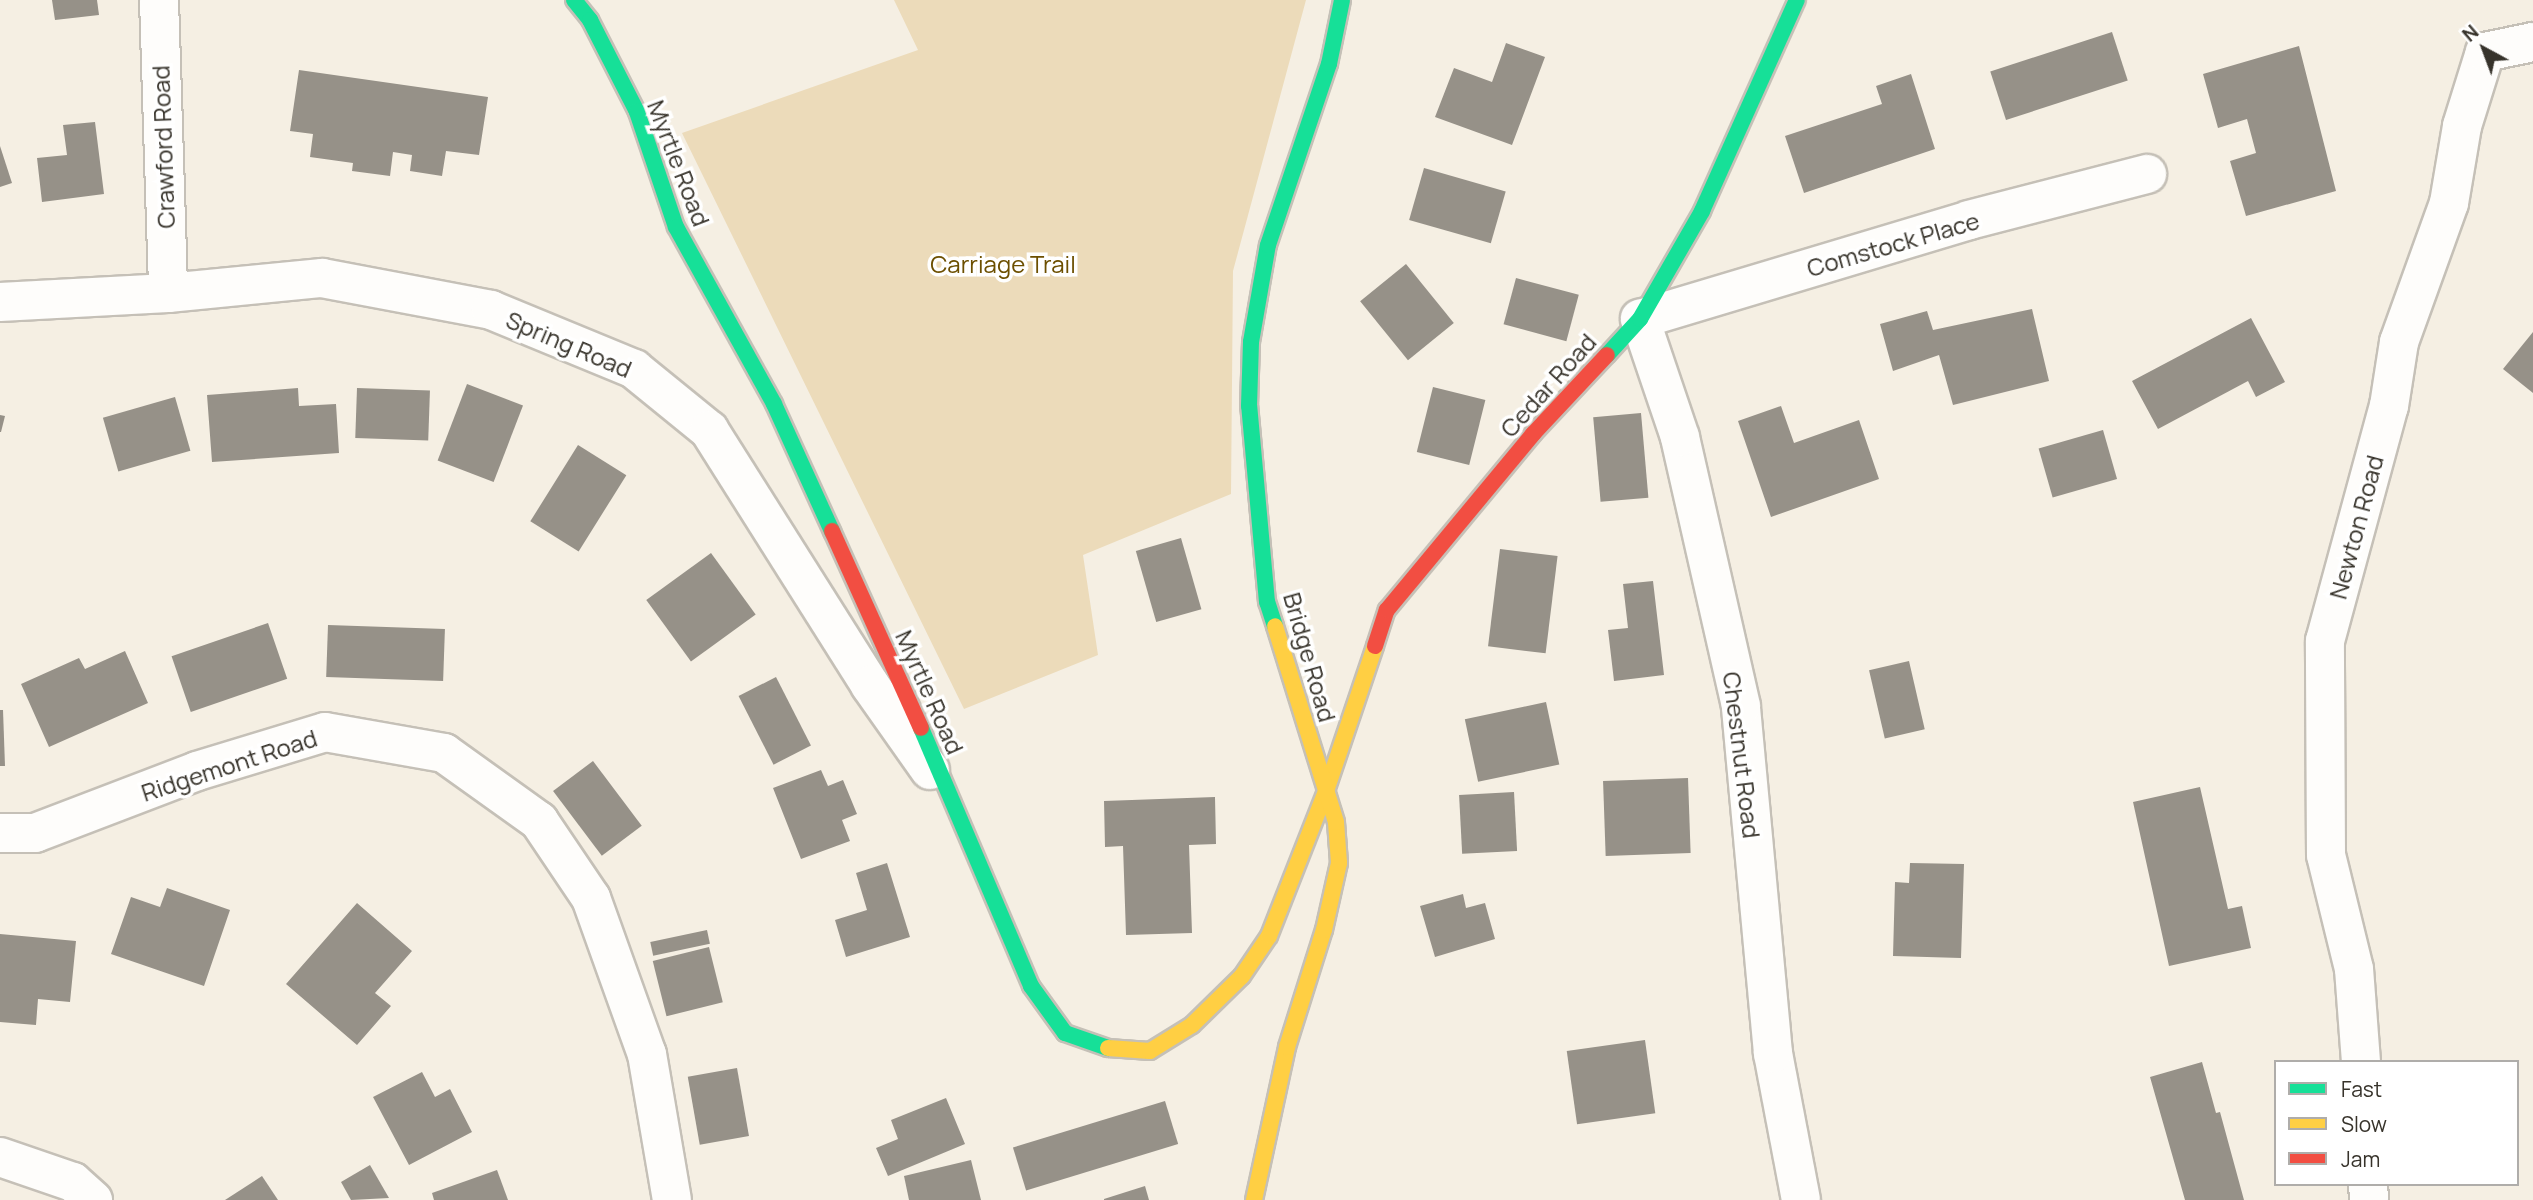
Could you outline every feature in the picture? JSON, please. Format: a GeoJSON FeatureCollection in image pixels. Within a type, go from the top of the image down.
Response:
{"type":"FeatureCollection","features":[{"type":"Feature","properties":{"kind":"street","name":"Crawford Road"},"geometry":{"type":"LineString","coordinates":[[159,0],[168,293]]}},
{"type":"Feature","properties":{"kind":"street","name":"Myrtle Road"},"geometry":{"type":"LineString","coordinates":[[575,0],[590,20],[637,112],[676,227],[774,404],[960,812],[1031,986],[1065,1033],[1105,1048],[1150,1051],[1192,1025],[1242,976],[1256,956],[1279,914],[1326,791]]}},
{"type":"Feature","properties":{"kind":"street","name":"Bridge Road"},"geometry":{"type":"LineString","coordinates":[[1254,1200],[1287,1047],[1324,930],[1339,863],[1336,822],[1267,603],[1249,406],[1259,283],[1329,64],[1342,0]]}},
{"type":"Feature","properties":{"kind":"street","name":"Cedar Road"},"geometry":{"type":"LineString","coordinates":[[1326,791],[1387,610],[1533,435],[1640,319],[1702,211],[1797,0]]}},
{"type":"Feature","properties":{"kind":"street","name":"Newton Road"},"geometry":{"type":"LineString","coordinates":[[2361,1060],[2354,969],[2326,855],[2325,641],[2389,406],[2399,342],[2449,203],[2462,126],[2485,52],[2533,42]]}},
{"type":"Feature","properties":{"kind":"street","name":"Comstock Place"},"geometry":{"type":"LineString","coordinates":[[1640,319],[1969,220],[2147,174]]}},
{"type":"Feature","properties":{"kind":"street","name":"Spring Road"},"geometry":{"type":"LineString","coordinates":[[0,302],[168,293],[322,278],[492,310],[634,369],[709,430],[870,685],[960,812]]}},
{"type":"Feature","properties":{"kind":"street","name":"Chestnut Road"},"geometry":{"type":"LineString","coordinates":[[1640,319],[1680,437],[1741,706],[1773,1053],[1801,1200]]}},
{"type":"Feature","properties":{"kind":"street","name":"Ridgemont Road"},"geometry":{"type":"LineString","coordinates":[[0,833],[35,833],[197,771],[325,732],[444,753],[539,821],[592,898],[647,1054],[672,1200]]}},
{"type":"Feature","properties":{"kind":"street"},"geometry":{"type":"LineString","coordinates":[[0,1157],[74,1182],[93,1200]]}},
{"type":"Feature","properties":{"kind":"green space","name":"Carriage Trail"},"geometry":{"type":"Polygon","coordinates":[[[894,0],[1306,0],[1233,271],[1231,494],[1083,555],[1098,655],[964,709],[682,133],[918,50],[894,0]]]}},
{"type":"Feature","properties":{"kind":"building"},"geometry":{"type":"Polygon","coordinates":[[[52,0],[97,0],[99,15],[55,20],[52,0]]]}},
{"type":"Feature","properties":{"kind":"building"},"geometry":{"type":"Polygon","coordinates":[[[2112,32],[2128,81],[2006,120],[1990,72],[2112,32]]]}},
{"type":"Feature","properties":{"kind":"building"},"geometry":{"type":"Polygon","coordinates":[[[1506,43],[1545,57],[1512,145],[1435,117],[1454,68],[1492,82],[1506,43]]]}},
{"type":"Feature","properties":{"kind":"building"},"geometry":{"type":"Polygon","coordinates":[[[2299,46],[2336,191],[2246,216],[2230,161],[2256,153],[2247,119],[2218,128],[2203,74],[2299,46]]]}},
{"type":"Feature","properties":{"kind":"building"},"geometry":{"type":"Polygon","coordinates":[[[299,70],[488,97],[479,155],[446,151],[442,176],[410,171],[412,155],[393,152],[390,176],[352,171],[353,163],[310,157],[313,134],[290,131],[299,70]]]}},
{"type":"Feature","properties":{"kind":"building"},"geometry":{"type":"Polygon","coordinates":[[[1911,74],[1935,149],[1804,193],[1785,136],[1882,104],[1876,86],[1911,74]]]}},
{"type":"Feature","properties":{"kind":"building"},"geometry":{"type":"Polygon","coordinates":[[[95,122],[104,194],[42,202],[37,158],[67,155],[63,125],[95,122]]]}},
{"type":"Feature","properties":{"kind":"building"},"geometry":{"type":"Polygon","coordinates":[[[0,146],[12,183],[0,187],[0,146]]]}},
{"type":"Feature","properties":{"kind":"building"},"geometry":{"type":"Polygon","coordinates":[[[1424,168],[1506,191],[1491,243],[1409,220],[1424,168]]]}},
{"type":"Feature","properties":{"kind":"building"},"geometry":{"type":"Polygon","coordinates":[[[1406,264],[1454,323],[1408,360],[1360,301],[1406,264]]]}},
{"type":"Feature","properties":{"kind":"building"},"geometry":{"type":"Polygon","coordinates":[[[1516,278],[1579,295],[1566,341],[1504,324],[1516,278]]]}},
{"type":"Feature","properties":{"kind":"building"},"geometry":{"type":"Polygon","coordinates":[[[2032,309],[2049,381],[1953,405],[1939,355],[1893,371],[1880,324],[1927,311],[1933,330],[2032,309]]]}},
{"type":"Feature","properties":{"kind":"building"},"geometry":{"type":"Polygon","coordinates":[[[2251,318],[2285,382],[2256,397],[2248,381],[2158,429],[2132,381],[2251,318]]]}},
{"type":"Feature","properties":{"kind":"building"},"geometry":{"type":"Polygon","coordinates":[[[2533,332],[2533,393],[2503,369],[2533,332]]]}},
{"type":"Feature","properties":{"kind":"building"},"geometry":{"type":"Polygon","coordinates":[[[467,384],[523,406],[494,482],[438,461],[467,384]]]}},
{"type":"Feature","properties":{"kind":"building"},"geometry":{"type":"Polygon","coordinates":[[[1433,387],[1485,400],[1469,465],[1417,452],[1433,387]]]}},
{"type":"Feature","properties":{"kind":"building"},"geometry":{"type":"Polygon","coordinates":[[[298,388],[299,406],[336,404],[339,453],[212,462],[207,395],[298,388]]]}},
{"type":"Feature","properties":{"kind":"building"},"geometry":{"type":"Polygon","coordinates":[[[357,388],[430,391],[428,441],[355,438],[357,388]]]}},
{"type":"Feature","properties":{"kind":"building"},"geometry":{"type":"Polygon","coordinates":[[[175,397],[190,451],[118,472],[103,418],[175,397]]]}},
{"type":"Feature","properties":{"kind":"building"},"geometry":{"type":"Polygon","coordinates":[[[1781,406],[1794,443],[1859,420],[1879,479],[1771,517],[1738,421],[1781,406]]]}},
{"type":"Feature","properties":{"kind":"building"},"geometry":{"type":"Polygon","coordinates":[[[1641,413],[1648,498],[1601,502],[1593,417],[1641,413]]]}},
{"type":"Feature","properties":{"kind":"building"},"geometry":{"type":"Polygon","coordinates":[[[0,415],[5,416],[1,432],[0,432],[0,415]]]}},
{"type":"Feature","properties":{"kind":"building"},"geometry":{"type":"Polygon","coordinates":[[[2103,430],[2117,479],[2053,497],[2039,448],[2103,430]]]}},
{"type":"Feature","properties":{"kind":"building"},"geometry":{"type":"Polygon","coordinates":[[[578,445],[626,475],[579,552],[530,521],[578,445]]]}},
{"type":"Feature","properties":{"kind":"building"},"geometry":{"type":"Polygon","coordinates":[[[1181,538],[1201,609],[1156,622],[1136,551],[1181,538]]]}},
{"type":"Feature","properties":{"kind":"building"},"geometry":{"type":"Polygon","coordinates":[[[1500,549],[1558,556],[1546,653],[1488,646],[1500,549]]]}},
{"type":"Feature","properties":{"kind":"building"},"geometry":{"type":"Polygon","coordinates":[[[711,553],[756,614],[691,662],[646,600],[711,553]]]}},
{"type":"Feature","properties":{"kind":"building"},"geometry":{"type":"Polygon","coordinates":[[[1653,581],[1664,675],[1614,681],[1608,630],[1628,628],[1623,584],[1653,581]]]}},
{"type":"Feature","properties":{"kind":"building"},"geometry":{"type":"Polygon","coordinates":[[[268,623],[287,679],[191,712],[172,656],[268,623]]]}},
{"type":"Feature","properties":{"kind":"building"},"geometry":{"type":"Polygon","coordinates":[[[328,625],[445,629],[443,681],[326,677],[328,625]]]}},
{"type":"Feature","properties":{"kind":"building"},"geometry":{"type":"Polygon","coordinates":[[[125,651],[148,703],[49,747],[21,684],[79,658],[85,669],[125,651]]]}},
{"type":"Feature","properties":{"kind":"building"},"geometry":{"type":"Polygon","coordinates":[[[1909,661],[1925,729],[1885,738],[1869,670],[1909,661]]]}},
{"type":"Feature","properties":{"kind":"building"},"geometry":{"type":"Polygon","coordinates":[[[776,677],[811,746],[774,765],[739,696],[776,677]]]}},
{"type":"Feature","properties":{"kind":"building"},"geometry":{"type":"Polygon","coordinates":[[[1546,702],[1559,765],[1478,782],[1465,719],[1546,702]]]}},
{"type":"Feature","properties":{"kind":"building"},"geometry":{"type":"Polygon","coordinates":[[[0,710],[3,710],[5,766],[0,766],[0,710]]]}},
{"type":"Feature","properties":{"kind":"building"},"geometry":{"type":"Polygon","coordinates":[[[593,761],[642,826],[602,856],[553,791],[593,761]]]}},
{"type":"Feature","properties":{"kind":"building"},"geometry":{"type":"Polygon","coordinates":[[[821,770],[828,786],[843,780],[857,814],[842,820],[850,841],[801,859],[773,788],[821,770]]]}},
{"type":"Feature","properties":{"kind":"building"},"geometry":{"type":"Polygon","coordinates":[[[1688,778],[1691,853],[1606,856],[1603,781],[1688,778]]]}},
{"type":"Feature","properties":{"kind":"building"},"geometry":{"type":"Polygon","coordinates":[[[2200,787],[2228,909],[2242,906],[2251,948],[2169,966],[2133,802],[2200,787]]]}},
{"type":"Feature","properties":{"kind":"building"},"geometry":{"type":"Polygon","coordinates":[[[1514,792],[1517,851],[1462,854],[1459,795],[1514,792]]]}},
{"type":"Feature","properties":{"kind":"building"},"geometry":{"type":"Polygon","coordinates":[[[1215,797],[1216,844],[1189,845],[1192,933],[1126,935],[1123,846],[1105,847],[1104,801],[1215,797]]]}},
{"type":"Feature","properties":{"kind":"building"},"geometry":{"type":"Polygon","coordinates":[[[887,863],[910,937],[846,957],[835,920],[867,910],[856,873],[887,863]]]}},
{"type":"Feature","properties":{"kind":"building"},"geometry":{"type":"Polygon","coordinates":[[[1910,863],[1964,864],[1961,958],[1893,956],[1895,882],[1909,883],[1910,863]]]}},
{"type":"Feature","properties":{"kind":"building"},"geometry":{"type":"Polygon","coordinates":[[[167,888],[230,910],[204,986],[111,954],[131,897],[160,907],[167,888]]]}},
{"type":"Feature","properties":{"kind":"building"},"geometry":{"type":"Polygon","coordinates":[[[1463,894],[1466,908],[1485,903],[1495,939],[1435,957],[1420,906],[1463,894]]]}},
{"type":"Feature","properties":{"kind":"building"},"geometry":{"type":"Polygon","coordinates":[[[357,903],[412,951],[375,993],[391,1006],[357,1045],[286,984],[357,903]]]}},
{"type":"Feature","properties":{"kind":"building"},"geometry":{"type":"Polygon","coordinates":[[[707,930],[710,944],[653,956],[650,942],[707,930]]]}},
{"type":"Feature","properties":{"kind":"building"},"geometry":{"type":"Polygon","coordinates":[[[0,934],[76,941],[70,1002],[38,999],[36,1025],[0,1022],[0,934]]]}},
{"type":"Feature","properties":{"kind":"building"},"geometry":{"type":"Polygon","coordinates":[[[709,947],[723,1002],[667,1016],[653,961],[709,947]]]}},
{"type":"Feature","properties":{"kind":"building"},"geometry":{"type":"Polygon","coordinates":[[[1645,1040],[1655,1113],[1577,1124],[1567,1051],[1645,1040]]]}},
{"type":"Feature","properties":{"kind":"building"},"geometry":{"type":"Polygon","coordinates":[[[2202,1062],[2216,1113],[2220,1112],[2244,1200],[2185,1200],[2150,1077],[2202,1062]]]}},
{"type":"Feature","properties":{"kind":"building"},"geometry":{"type":"Polygon","coordinates":[[[737,1068],[749,1136],[700,1145],[688,1077],[737,1068]]]}},
{"type":"Feature","properties":{"kind":"building"},"geometry":{"type":"Polygon","coordinates":[[[422,1072],[435,1097],[450,1089],[472,1132],[409,1165],[373,1097],[422,1072]]]}},
{"type":"Feature","properties":{"kind":"building"},"geometry":{"type":"Polygon","coordinates":[[[946,1098],[965,1144],[888,1176],[876,1148],[898,1139],[891,1120],[946,1098]]]}},
{"type":"Feature","properties":{"kind":"building"},"geometry":{"type":"Polygon","coordinates":[[[1165,1101],[1178,1144],[1026,1191],[1013,1147],[1165,1101]]]}},
{"type":"Feature","properties":{"kind":"building"},"geometry":{"type":"Polygon","coordinates":[[[971,1160],[981,1200],[909,1200],[904,1176],[971,1160]]]}},
{"type":"Feature","properties":{"kind":"building"},"geometry":{"type":"Polygon","coordinates":[[[370,1165],[389,1198],[351,1200],[341,1182],[370,1165]]]}},
{"type":"Feature","properties":{"kind":"building"},"geometry":{"type":"Polygon","coordinates":[[[497,1170],[508,1200],[434,1200],[432,1193],[497,1170]]]}},
{"type":"Feature","properties":{"kind":"building"},"geometry":{"type":"Polygon","coordinates":[[[262,1176],[278,1200],[225,1200],[262,1176]]]}},
{"type":"Feature","properties":{"kind":"building"},"geometry":{"type":"Polygon","coordinates":[[[1145,1186],[1149,1200],[1104,1200],[1104,1199],[1145,1186]]]}},
{"type":"Feature","properties":{"kind":"traffic: fast"},"geometry":{"type":"LineString","coordinates":[[574,0],[590,20],[637,112],[676,227],[774,404],[832,531]]}},
{"type":"Feature","properties":{"kind":"traffic: fast"},"geometry":{"type":"LineString","coordinates":[[1275,626],[1267,602],[1249,406],[1251,342],[1268,245],[1329,64],[1342,0]]}},
{"type":"Feature","properties":{"kind":"traffic: fast"},"geometry":{"type":"LineString","coordinates":[[1607,355],[1640,319],[1702,211],[1797,0]]}},
{"type":"Feature","properties":{"kind":"traffic: fast"},"geometry":{"type":"LineString","coordinates":[[921,728],[1031,986],[1065,1033],[1108,1048]]}},
{"type":"Feature","properties":{"kind":"traffic: slow"},"geometry":{"type":"LineString","coordinates":[[1254,1200],[1287,1047],[1324,930],[1339,863],[1336,822],[1275,626]]}},
{"type":"Feature","properties":{"kind":"traffic: slow"},"geometry":{"type":"LineString","coordinates":[[1108,1048],[1150,1051],[1192,1025],[1242,976],[1269,936],[1326,791],[1375,646]]}},
{"type":"Feature","properties":{"kind":"traffic: jam"},"geometry":{"type":"LineString","coordinates":[[1375,646],[1387,610],[1533,434],[1607,355]]}},
{"type":"Feature","properties":{"kind":"traffic: jam"},"geometry":{"type":"LineString","coordinates":[[832,531],[921,728]]}}]}
